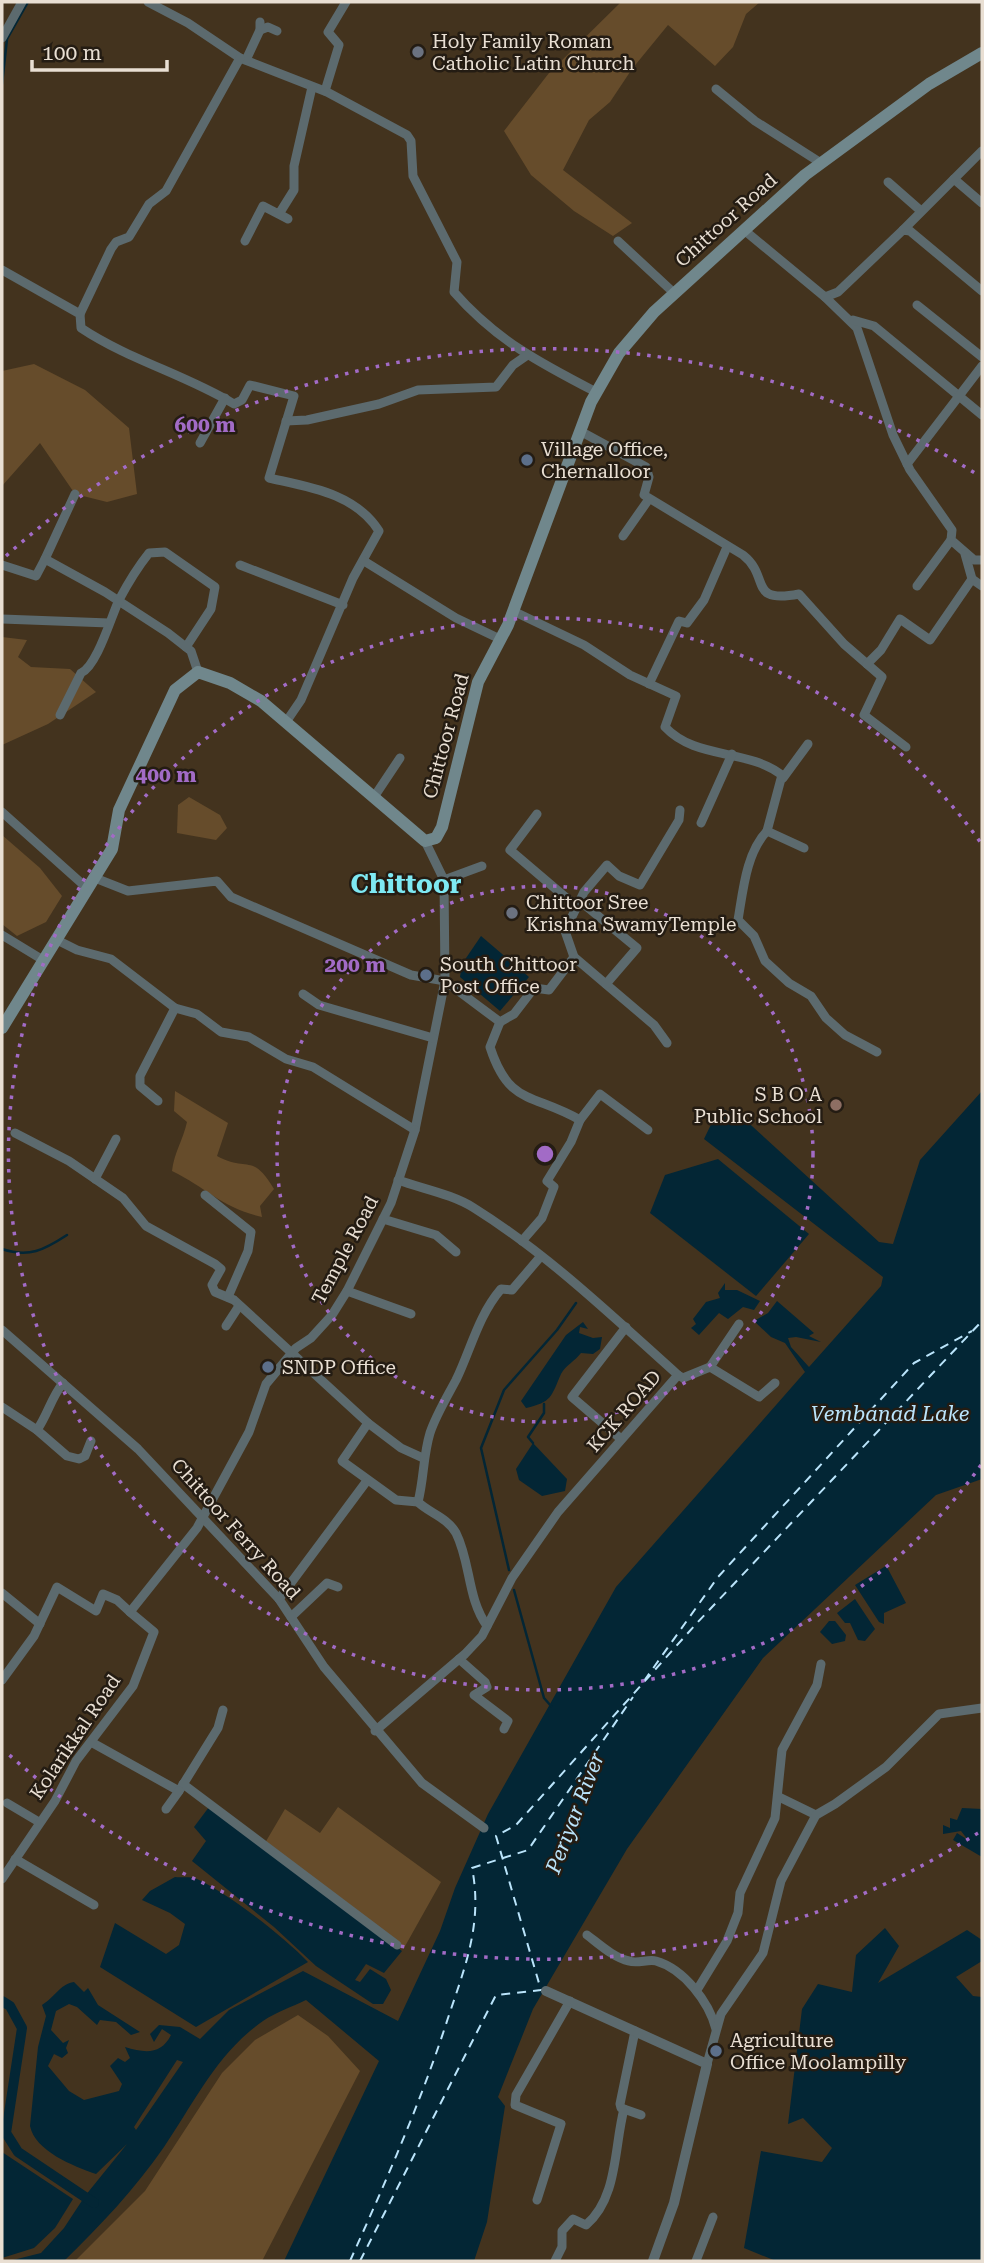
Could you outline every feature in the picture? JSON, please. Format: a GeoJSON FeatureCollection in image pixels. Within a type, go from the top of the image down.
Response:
{"type":"FeatureCollection","features":[{"type":"Feature","properties":{"kind":"main road","name":"Chittoor Road"},"geometry":{"type":"LineString","coordinates":[[425,841],[436,838],[442,827],[478,682],[513,611],[596,392],[619,353],[674,293],[821,163],[929,85],[982,52]]}},
{"type":"Feature","properties":{"kind":"main road"},"geometry":{"type":"LineString","coordinates":[[2,1028],[112,849],[119,810],[175,690],[198,672],[230,682],[261,701],[425,841]]}},
{"type":"Feature","properties":{"kind":"street"},"geometry":{"type":"LineString","coordinates":[[2,38],[22,2]]}},
{"type":"Feature","properties":{"kind":"street"},"geometry":{"type":"LineString","coordinates":[[148,2],[162,5],[243,59],[325,91],[407,135],[411,141],[413,176],[457,262],[453,292],[480,321],[526,356],[596,392]]}},
{"type":"Feature","properties":{"kind":"street"},"geometry":{"type":"LineString","coordinates":[[325,91],[339,45],[328,32],[329,26],[346,2]]}},
{"type":"Feature","properties":{"kind":"street"},"geometry":{"type":"LineString","coordinates":[[277,30],[260,26],[166,191],[149,204],[129,237],[116,242],[111,249],[79,314],[81,328],[100,340],[234,404],[242,400],[250,385],[294,396],[269,478],[327,491],[370,518],[379,531],[329,630],[301,700],[286,722]]}},
{"type":"Feature","properties":{"kind":"street"},"geometry":{"type":"LineString","coordinates":[[245,242],[263,206],[288,219],[279,214],[293,190],[294,166],[312,87]]}},
{"type":"Feature","properties":{"kind":"street"},"geometry":{"type":"LineString","coordinates":[[716,89],[755,121],[821,163]]}},
{"type":"Feature","properties":{"kind":"street"},"geometry":{"type":"LineString","coordinates":[[825,297],[838,292],[982,150]]}},
{"type":"Feature","properties":{"kind":"street"},"geometry":{"type":"LineString","coordinates":[[954,179],[982,203]]}},
{"type":"Feature","properties":{"kind":"street"},"geometry":{"type":"LineString","coordinates":[[888,182],[921,211]]}},
{"type":"Feature","properties":{"kind":"street"},"geometry":{"type":"LineString","coordinates":[[744,230],[825,297],[857,328],[893,435],[907,464],[952,530],[951,540],[917,586]]}},
{"type":"Feature","properties":{"kind":"street"},"geometry":{"type":"LineString","coordinates":[[903,230],[910,231],[982,291]]}},
{"type":"Feature","properties":{"kind":"street"},"geometry":{"type":"LineString","coordinates":[[618,241],[674,293]]}},
{"type":"Feature","properties":{"kind":"street"},"geometry":{"type":"LineString","coordinates":[[2,270],[79,314]]}},
{"type":"Feature","properties":{"kind":"street"},"geometry":{"type":"LineString","coordinates":[[917,304],[982,357]]}},
{"type":"Feature","properties":{"kind":"street"},"geometry":{"type":"LineString","coordinates":[[848,318],[874,326],[982,415]]}},
{"type":"Feature","properties":{"kind":"street"},"geometry":{"type":"LineString","coordinates":[[286,421],[307,420],[379,404],[418,390],[496,387],[513,365],[526,356]]}},
{"type":"Feature","properties":{"kind":"street"},"geometry":{"type":"LineString","coordinates":[[907,464],[982,366]]}},
{"type":"Feature","properties":{"kind":"street"},"geometry":{"type":"LineString","coordinates":[[200,443],[225,398]]}},
{"type":"Feature","properties":{"kind":"street"},"geometry":{"type":"LineString","coordinates":[[580,431],[646,467],[649,477],[644,495],[695,524],[752,562],[759,585],[771,595],[785,599],[799,594],[844,645],[880,673],[883,680],[865,712],[866,719],[906,747]]}},
{"type":"Feature","properties":{"kind":"street"},"geometry":{"type":"LineString","coordinates":[[2,565],[36,576],[75,494]]}},
{"type":"Feature","properties":{"kind":"street"},"geometry":{"type":"LineString","coordinates":[[623,536],[649,499]]}},
{"type":"Feature","properties":{"kind":"street"},"geometry":{"type":"LineString","coordinates":[[951,540],[974,560],[982,560]]}},
{"type":"Feature","properties":{"kind":"street"},"geometry":{"type":"LineString","coordinates":[[649,684],[679,621],[687,623],[704,600],[727,547]]}},
{"type":"Feature","properties":{"kind":"street"},"geometry":{"type":"LineString","coordinates":[[60,715],[81,673],[92,662],[119,601],[149,553],[165,552],[215,587],[211,609],[186,647]]}},
{"type":"Feature","properties":{"kind":"street"},"geometry":{"type":"LineString","coordinates":[[965,554],[972,579],[982,586]]}},
{"type":"Feature","properties":{"kind":"street"},"geometry":{"type":"LineString","coordinates":[[45,559],[119,601],[186,647],[194,657],[198,672]]}},
{"type":"Feature","properties":{"kind":"street"},"geometry":{"type":"LineString","coordinates":[[364,561],[456,618],[500,639]]}},
{"type":"Feature","properties":{"kind":"street"},"geometry":{"type":"LineString","coordinates":[[240,565],[343,605]]}},
{"type":"Feature","properties":{"kind":"street"},"geometry":{"type":"LineString","coordinates":[[867,664],[900,619],[930,640],[972,579]]}},
{"type":"Feature","properties":{"kind":"street"},"geometry":{"type":"LineString","coordinates":[[513,611],[594,650],[630,675],[676,696],[665,727],[668,730],[699,748],[764,763],[783,778]]}},
{"type":"Feature","properties":{"kind":"street"},"geometry":{"type":"LineString","coordinates":[[2,619],[109,623]]}},
{"type":"Feature","properties":{"kind":"street"},"geometry":{"type":"LineString","coordinates":[[808,744],[783,778],[767,831],[757,841],[738,920],[754,936],[765,961],[789,983],[811,996],[826,1018],[845,1035],[877,1052]]}},
{"type":"Feature","properties":{"kind":"street"},"geometry":{"type":"LineString","coordinates":[[701,823],[732,754]]}},
{"type":"Feature","properties":{"kind":"street"},"geometry":{"type":"LineString","coordinates":[[374,797],[400,758]]}},
{"type":"Feature","properties":{"kind":"street"},"geometry":{"type":"LineString","coordinates":[[667,1043],[654,1025],[574,957],[565,931],[579,904],[607,865],[619,876],[640,885],[679,820],[680,810]]}},
{"type":"Feature","properties":{"kind":"street"},"geometry":{"type":"LineString","coordinates":[[2,812],[92,883],[128,891],[217,881],[231,897],[411,975],[445,981],[500,1022]]}},
{"type":"Feature","properties":{"kind":"street"},"geometry":{"type":"LineString","coordinates":[[537,814],[510,850],[637,948],[606,984]]}},
{"type":"Feature","properties":{"kind":"street"},"geometry":{"type":"LineString","coordinates":[[767,831],[804,849]]}},
{"type":"Feature","properties":{"kind":"street"},"geometry":{"type":"LineString","coordinates":[[425,841],[444,880],[482,866]]}},
{"type":"Feature","properties":{"kind":"street","name":"Temple Road"},"geometry":{"type":"LineString","coordinates":[[203,1516],[229,1472],[267,1384],[290,1355],[311,1338],[332,1315],[347,1291],[383,1219],[398,1180],[415,1130],[445,981],[444,880]]}},
{"type":"Feature","properties":{"kind":"street"},"geometry":{"type":"LineString","coordinates":[[2,935],[43,960]]}},
{"type":"Feature","properties":{"kind":"street"},"geometry":{"type":"LineString","coordinates":[[57,940],[77,950],[111,959],[175,1008],[197,1014],[221,1032],[249,1038],[286,1059],[313,1067],[415,1130]]}},
{"type":"Feature","properties":{"kind":"street"},"geometry":{"type":"LineString","coordinates":[[574,957],[549,990],[534,988],[514,1014],[500,1022],[490,1047],[507,1085],[517,1094],[542,1101],[580,1120]]}},
{"type":"Feature","properties":{"kind":"street"},"geometry":{"type":"LineString","coordinates":[[303,994],[318,1005],[433,1038]]}},
{"type":"Feature","properties":{"kind":"street"},"geometry":{"type":"LineString","coordinates":[[158,1101],[140,1086],[141,1076],[175,1008]]}},
{"type":"Feature","properties":{"kind":"street"},"geometry":{"type":"LineString","coordinates":[[522,1241],[542,1219],[554,1186],[547,1181],[568,1148],[580,1120],[600,1094],[649,1130]]}},
{"type":"Feature","properties":{"kind":"street"},"geometry":{"type":"LineString","coordinates":[[15,1133],[69,1160],[123,1198],[146,1226],[215,1264],[221,1269],[212,1285],[215,1292],[228,1297],[239,1306],[368,1423],[401,1448],[423,1458]]}},
{"type":"Feature","properties":{"kind":"street"},"geometry":{"type":"LineString","coordinates":[[95,1179],[116,1139]]}},
{"type":"Feature","properties":{"kind":"street","name":"KCK ROAD"},"geometry":{"type":"LineString","coordinates":[[375,1731],[459,1659],[487,1626],[511,1581],[558,1512],[678,1376],[604,1306],[522,1241],[473,1207],[398,1180]]}},
{"type":"Feature","properties":{"kind":"street"},"geometry":{"type":"LineString","coordinates":[[205,1195],[251,1232],[248,1251],[228,1297]]}},
{"type":"Feature","properties":{"kind":"street"},"geometry":{"type":"LineString","coordinates":[[383,1219],[436,1235],[456,1252]]}},
{"type":"Feature","properties":{"kind":"street"},"geometry":{"type":"LineString","coordinates":[[418,1502],[424,1478],[423,1458],[430,1431],[470,1349],[485,1308],[501,1289],[512,1290],[541,1256]]}},
{"type":"Feature","properties":{"kind":"street"},"geometry":{"type":"LineString","coordinates":[[347,1291],[411,1314]]}},
{"type":"Feature","properties":{"kind":"street"},"geometry":{"type":"LineString","coordinates":[[226,1326],[239,1306]]}},
{"type":"Feature","properties":{"kind":"street"},"geometry":{"type":"LineString","coordinates":[[678,1376],[683,1378],[710,1367],[739,1324]]}},
{"type":"Feature","properties":{"kind":"street"},"geometry":{"type":"LineString","coordinates":[[621,1439],[572,1397],[626,1327]]}},
{"type":"Feature","properties":{"kind":"street","name":"Chittoor Ferry Road"},"geometry":{"type":"LineString","coordinates":[[2,1330],[138,1449],[203,1516],[279,1599],[324,1667],[375,1731],[422,1783],[484,1828]]}},
{"type":"Feature","properties":{"kind":"street"},"geometry":{"type":"LineString","coordinates":[[710,1367],[759,1397],[775,1383]]}},
{"type":"Feature","properties":{"kind":"street"},"geometry":{"type":"LineString","coordinates":[[37,1430],[45,1418],[49,1400],[62,1383]]}},
{"type":"Feature","properties":{"kind":"street"},"geometry":{"type":"LineString","coordinates":[[2,1407],[37,1430],[67,1456],[79,1460],[85,1456],[91,1441]]}},
{"type":"Feature","properties":{"kind":"street"},"geometry":{"type":"LineString","coordinates":[[368,1423],[342,1461],[366,1482],[396,1500],[418,1502],[439,1515],[455,1532],[475,1610],[487,1626]]}},
{"type":"Feature","properties":{"kind":"street"},"geometry":{"type":"LineString","coordinates":[[279,1599],[366,1482]]}},
{"type":"Feature","properties":{"kind":"street"},"geometry":{"type":"LineString","coordinates":[[2,1679],[40,1624],[57,1587],[96,1611],[103,1594],[117,1600],[131,1612],[197,1528],[203,1516]]}},
{"type":"Feature","properties":{"kind":"street"},"geometry":{"type":"LineString","coordinates":[[291,1617],[327,1583],[338,1587]]}},
{"type":"Feature","properties":{"kind":"street"},"geometry":{"type":"LineString","coordinates":[[2,1593],[40,1624]]}},
{"type":"Feature","properties":{"kind":"street","name":"Kolarikkal Road"},"geometry":{"type":"LineString","coordinates":[[2,1879],[91,1742],[133,1686],[155,1632],[131,1612]]}},
{"type":"Feature","properties":{"kind":"street"},"geometry":{"type":"LineString","coordinates":[[459,1659],[485,1682],[487,1687],[474,1695],[508,1721],[504,1729]]}},
{"type":"Feature","properties":{"kind":"street"},"geometry":{"type":"LineString","coordinates":[[697,1990],[727,1941],[738,1913],[740,1893],[775,1818],[782,1750],[795,1721],[814,1691],[821,1664]]}},
{"type":"Feature","properties":{"kind":"street"},"geometry":{"type":"LineString","coordinates":[[653,2261],[674,2203],[721,2014],[763,1953],[781,1881],[816,1815],[845,1798],[895,1759],[939,1714],[982,1708]]}},
{"type":"Feature","properties":{"kind":"street"},"geometry":{"type":"LineString","coordinates":[[166,1810],[218,1728],[223,1710]]}},
{"type":"Feature","properties":{"kind":"street"},"geometry":{"type":"LineString","coordinates":[[91,1742],[181,1787],[397,1945]]}},
{"type":"Feature","properties":{"kind":"street"},"geometry":{"type":"LineString","coordinates":[[779,1797],[816,1815]]}},
{"type":"Feature","properties":{"kind":"street"},"geometry":{"type":"LineString","coordinates":[[8,1803],[40,1822]]}},
{"type":"Feature","properties":{"kind":"street"},"geometry":{"type":"LineString","coordinates":[[15,1859],[94,1905]]}},
{"type":"Feature","properties":{"kind":"street"},"geometry":{"type":"LineString","coordinates":[[587,1935],[630,1962],[656,1961],[697,1990],[707,2003],[716,2031]]}},
{"type":"Feature","properties":{"kind":"street"},"geometry":{"type":"LineString","coordinates":[[546,1990],[707,2064]]}},
{"type":"Feature","properties":{"kind":"street"},"geometry":{"type":"LineString","coordinates":[[537,2200],[561,2124],[515,2105],[516,2095],[570,2001]]}},
{"type":"Feature","properties":{"kind":"street"},"geometry":{"type":"LineString","coordinates":[[555,2261],[561,2250],[562,2231],[573,2219],[586,2225],[599,2214],[615,2163],[624,2109],[621,2104],[635,2031]]}},
{"type":"Feature","properties":{"kind":"street"},"geometry":{"type":"LineString","coordinates":[[624,2109],[641,2115]]}},
{"type":"Feature","properties":{"kind":"street"},"geometry":{"type":"LineString","coordinates":[[696,2261],[713,2217]]}},
{"type":"Feature","properties":{"kind":"shaded area"},"geometry":{"type":"Polygon","coordinates":[[[621,2],[760,2],[746,14],[733,47],[715,66],[668,25],[632,69],[610,102],[589,120],[563,170],[632,223],[613,236],[574,211],[531,175],[504,131],[549,73],[621,2]]]}},
{"type":"Feature","properties":{"kind":"shaded area"},"geometry":{"type":"Polygon","coordinates":[[[34,364],[85,390],[129,428],[137,494],[107,502],[75,494],[40,443],[2,486],[2,371],[34,364]]]}},
{"type":"Feature","properties":{"kind":"shaded area"},"geometry":{"type":"Polygon","coordinates":[[[2,637],[27,640],[18,657],[31,667],[70,669],[96,692],[48,724],[2,745],[2,637]]]}},
{"type":"Feature","properties":{"kind":"shaded area"},"geometry":{"type":"Polygon","coordinates":[[[189,797],[220,815],[227,828],[216,840],[177,833],[178,805],[189,797]]]}},
{"type":"Feature","properties":{"kind":"shaded area"},"geometry":{"type":"Polygon","coordinates":[[[2,835],[40,868],[62,896],[46,922],[17,936],[2,924],[2,835]]]}},
{"type":"Feature","properties":{"kind":"shaded area"},"geometry":{"type":"Polygon","coordinates":[[[175,1091],[228,1123],[217,1156],[255,1167],[267,1178],[274,1189],[260,1206],[262,1217],[225,1203],[172,1171],[187,1122],[174,1111],[175,1091]]]}},
{"type":"Feature","properties":{"kind":"shaded area"},"geometry":{"type":"Polygon","coordinates":[[[338,1807],[441,1882],[404,1948],[265,1843],[285,1809],[320,1833],[338,1807]]]}},
{"type":"Feature","properties":{"kind":"shaded area"},"geometry":{"type":"Polygon","coordinates":[[[298,2015],[328,2036],[360,2071],[262,2261],[75,2261],[145,2191],[222,2073],[255,2040],[298,2015]]]}},
{"type":"Feature","properties":{"kind":"water"},"geometry":{"type":"Polygon","coordinates":[[[481,936],[529,977],[500,1011],[460,977],[462,964],[481,936]]]}},
{"type":"Feature","properties":{"kind":"water","name":"Vembanad Lake"},"geometry":{"type":"Polygon","coordinates":[[[982,1091],[982,1479],[936,1495],[763,1658],[627,1849],[533,2009],[498,2097],[505,2106],[487,2222],[474,2261],[284,2261],[379,2061],[306,2000],[263,2021],[232,2048],[207,2080],[141,2178],[104,2221],[64,2261],[9,2261],[41,2253],[64,2228],[85,2196],[127,2144],[96,2174],[56,2156],[33,2135],[30,2126],[38,2047],[46,2016],[42,2005],[65,1985],[74,1982],[84,1992],[88,1988],[98,2005],[140,2032],[131,2035],[116,2022],[100,2020],[97,2025],[77,2007],[69,2004],[56,2011],[51,2030],[63,2043],[69,2040],[66,2048],[68,2053],[62,2058],[54,2054],[48,2066],[69,2091],[84,2100],[119,2091],[122,2084],[110,2066],[118,2058],[125,2062],[130,2058],[125,2047],[152,2051],[167,2042],[171,2035],[162,2029],[154,2042],[150,2034],[159,2025],[180,2027],[200,2039],[229,2010],[303,1971],[398,2021],[440,1931],[455,1888],[488,1814],[616,1587],[805,1372],[785,1343],[771,1337],[754,1321],[768,1313],[777,1301],[814,1333],[809,1336],[821,1342],[788,1338],[791,1347],[809,1367],[881,1286],[883,1277],[704,1139],[719,1108],[741,1116],[879,1242],[893,1244],[920,1160],[982,1091]],[[177,2060],[134,2127],[136,2130],[183,2062],[177,2060]]]}},
{"type":"Feature","properties":{"kind":"water"},"geometry":{"type":"Polygon","coordinates":[[[718,1159],[809,1234],[756,1296],[650,1213],[665,1175],[718,1159]]]}},
{"type":"Feature","properties":{"kind":"water"},"geometry":{"type":"Polygon","coordinates":[[[725,1283],[725,1290],[737,1290],[760,1301],[754,1310],[743,1307],[728,1319],[719,1313],[699,1335],[691,1328],[696,1324],[693,1319],[706,1302],[720,1298],[718,1293],[725,1283]]]}},
{"type":"Feature","properties":{"kind":"water"},"geometry":{"type":"Polygon","coordinates":[[[583,1322],[588,1329],[580,1327],[579,1333],[593,1338],[602,1337],[600,1349],[593,1354],[581,1353],[563,1371],[546,1401],[526,1408],[521,1401],[566,1335],[583,1322]]]}},
{"type":"Feature","properties":{"kind":"water"},"geometry":{"type":"Polygon","coordinates":[[[533,1443],[567,1479],[565,1491],[542,1496],[519,1480],[516,1469],[533,1443]]]}},
{"type":"Feature","properties":{"kind":"water"},"geometry":{"type":"Polygon","coordinates":[[[889,1564],[888,1569],[906,1603],[884,1613],[884,1624],[879,1622],[855,1585],[889,1564]]]}},
{"type":"Feature","properties":{"kind":"water"},"geometry":{"type":"Polygon","coordinates":[[[855,1599],[875,1629],[865,1641],[858,1640],[850,1623],[845,1623],[837,1613],[855,1599]]]}},
{"type":"Feature","properties":{"kind":"water"},"geometry":{"type":"Polygon","coordinates":[[[829,1621],[835,1621],[846,1635],[845,1641],[832,1644],[820,1632],[829,1621]]]}},
{"type":"Feature","properties":{"kind":"water"},"geometry":{"type":"Polygon","coordinates":[[[209,1807],[402,1951],[384,1973],[366,1964],[355,1980],[360,1982],[370,1969],[386,1979],[391,1990],[383,2004],[373,2004],[316,1966],[274,1927],[192,1861],[206,1841],[194,1827],[209,1807]]]}},
{"type":"Feature","properties":{"kind":"water"},"geometry":{"type":"Polygon","coordinates":[[[962,1808],[982,1809],[982,1857],[953,1840],[957,1833],[968,1840],[961,1831],[943,1834],[943,1825],[950,1828],[950,1818],[957,1820],[962,1808]]]}},
{"type":"Feature","properties":{"kind":"water"},"geometry":{"type":"Polygon","coordinates":[[[175,1877],[197,1879],[224,1894],[271,1928],[308,1962],[196,2027],[100,1967],[115,1923],[166,1954],[179,1945],[185,1924],[170,1913],[142,1900],[150,1891],[175,1877]]]}},
{"type":"Feature","properties":{"kind":"water"},"geometry":{"type":"Polygon","coordinates":[[[885,1928],[899,1946],[878,1983],[967,1930],[982,1940],[982,1961],[956,1977],[973,1996],[982,1997],[982,2261],[776,2261],[744,2248],[761,2151],[822,2162],[832,2148],[803,2118],[788,2124],[802,2009],[818,1984],[852,1992],[856,1955],[885,1928]]]}},
{"type":"Feature","properties":{"kind":"water"},"geometry":{"type":"Polygon","coordinates":[[[2,2152],[73,2199],[55,2228],[34,2248],[2,2258],[2,2152]]]}},
{"type":"Feature","properties":{"kind":"waterway"},"geometry":{"type":"LineString","coordinates":[[2,84],[7,39],[28,2]]}},
{"type":"Feature","properties":{"kind":"waterway"},"geometry":{"type":"LineString","coordinates":[[2,1249],[20,1253],[36,1251],[67,1235]]}},
{"type":"Feature","properties":{"kind":"waterway"},"geometry":{"type":"LineString","coordinates":[[509,1570],[481,1448],[504,1390],[557,1330],[576,1303]]}},
{"type":"Feature","properties":{"kind":"waterway"},"geometry":{"type":"LineString","coordinates":[[533,1443],[528,1437],[544,1413],[544,1404]]}},
{"type":"Feature","properties":{"kind":"waterway"},"geometry":{"type":"LineString","coordinates":[[514,1590],[544,1698],[551,1706]]}},
{"type":"Feature","properties":{"kind":"waterway"},"geometry":{"type":"LineString","coordinates":[[2,2001],[10,2006],[22,2028],[6,2133],[18,2152],[94,2203]]}},
{"type":"Feature","properties":{"kind":"ferry route"},"geometry":{"type":"LineString","coordinates":[[360,2261],[496,1995],[541,1990],[496,1836],[516,1825],[696,1624],[982,1321]]}},
{"type":"Feature","properties":{"kind":"ferry route"},"geometry":{"type":"LineString","coordinates":[[644,1681],[718,1577],[914,1363],[972,1331]]}},
{"type":"Feature","properties":{"kind":"ferry route"},"geometry":{"type":"LineString","coordinates":[[350,2261],[415,2111],[460,1981],[474,1926],[475,1888],[472,1868],[528,1850],[633,1697]]}},
{"type":"Feature","properties":{"kind":"place","name":"Holy Family Roman Catholic Latin Church"},"geometry":{"type":"Point","coordinates":[418,52]}},
{"type":"Feature","properties":{"kind":"place","name":"Village Office, Chernalloor"},"geometry":{"type":"Point","coordinates":[527,460]}},
{"type":"Feature","properties":{"kind":"place","name":"Chittoor Sree Krishna SwamyTemple"},"geometry":{"type":"Point","coordinates":[512,913]}},
{"type":"Feature","properties":{"kind":"place","name":"South Chittoor Post Office"},"geometry":{"type":"Point","coordinates":[426,975]}},
{"type":"Feature","properties":{"kind":"place","name":"S B O A Public School"},"geometry":{"type":"Point","coordinates":[836,1105]}},
{"type":"Feature","properties":{"kind":"place","name":"SNDP Office"},"geometry":{"type":"Point","coordinates":[268,1367]}},
{"type":"Feature","properties":{"kind":"place","name":"Agriculture Office Moolampilly"},"geometry":{"type":"Point","coordinates":[716,2051]}},
{"type":"Feature","properties":{"kind":"district","name":"Chittoor"},"geometry":{"type":"Point","coordinates":[406,884]}},
{"type":"Feature","properties":{"kind":"water label","name":"Periyar River"},"geometry":{"type":"Point","coordinates":[575,1813]}}]}
